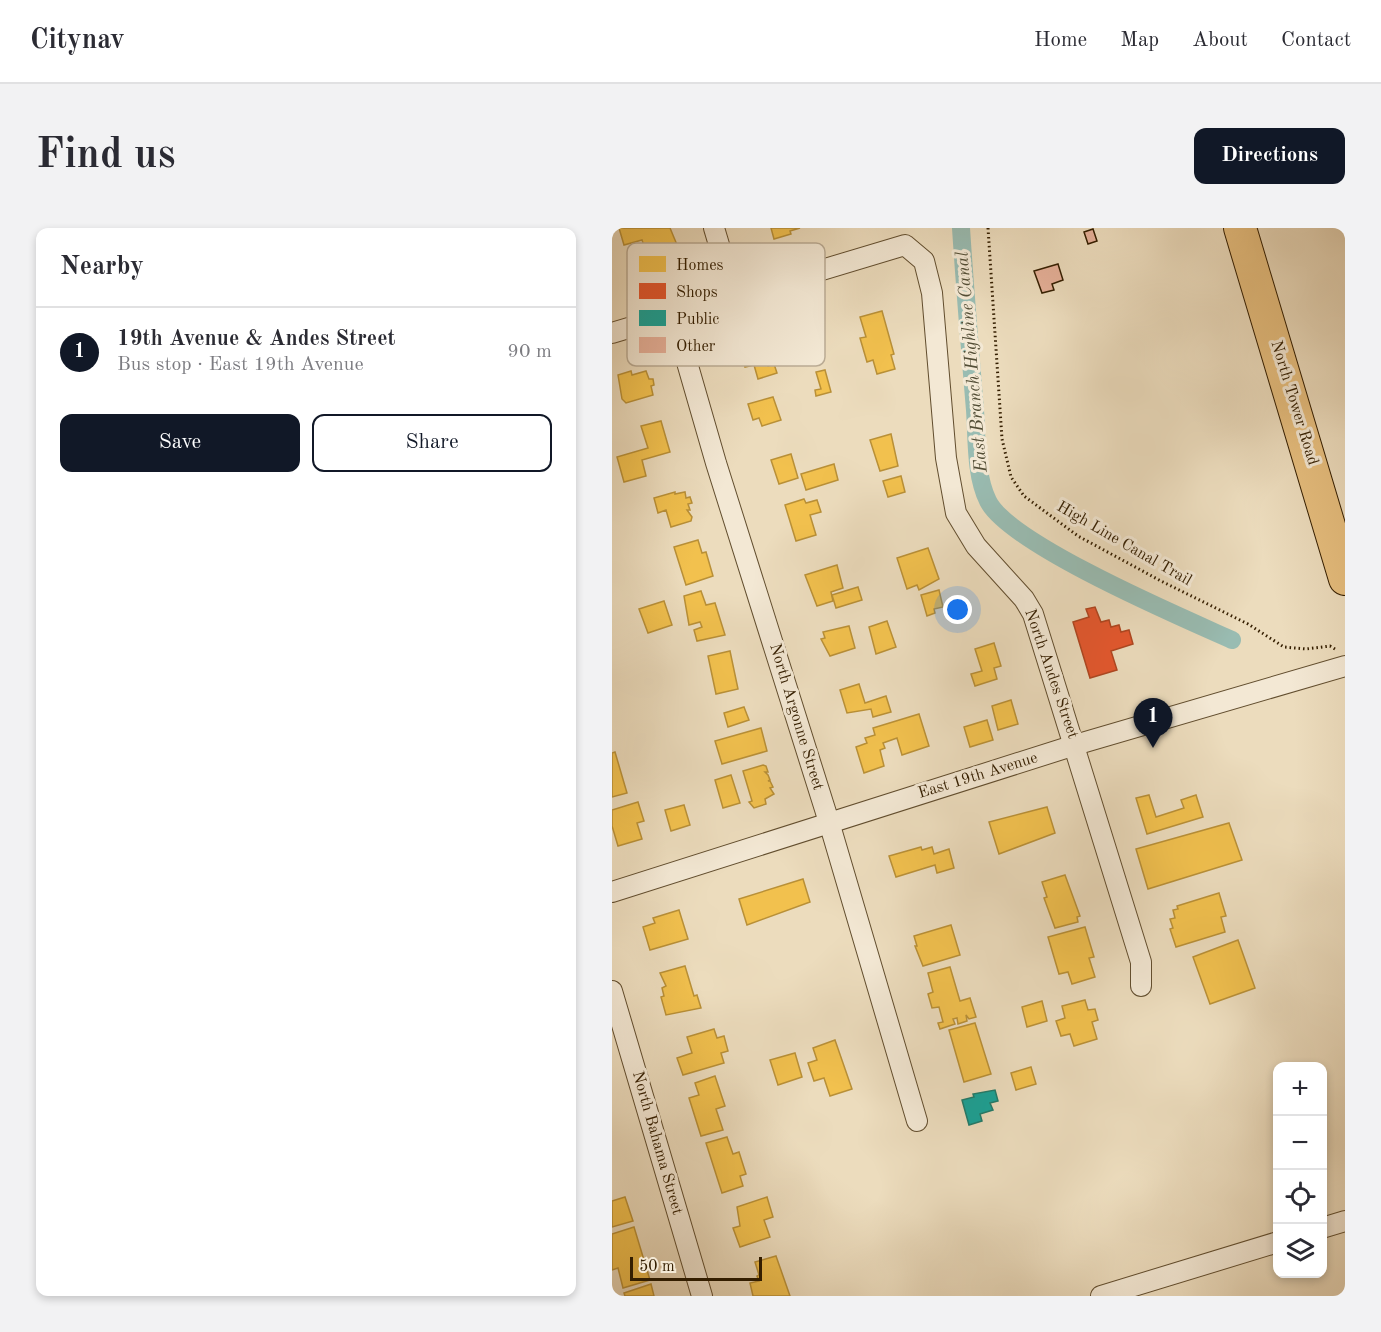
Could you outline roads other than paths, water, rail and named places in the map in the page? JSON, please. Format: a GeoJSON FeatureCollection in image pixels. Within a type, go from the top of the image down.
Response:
{"type":"FeatureCollection","features":[{"type":"Feature","properties":{"kind":"main road","name":"North Tower Road"},"geometry":{"type":"LineString","coordinates":[[1240,228],[1345,579]]}},
{"type":"Feature","properties":{"kind":"street"},"geometry":{"type":"LineString","coordinates":[[714,228],[718,243]]}},
{"type":"Feature","properties":{"kind":"street","name":"North Andes Street"},"geometry":{"type":"LineString","coordinates":[[825,268],[905,244],[924,261],[932,293],[946,458],[956,513],[976,546],[1024,599],[1033,614],[1076,745],[1141,962],[1141,986]]}},
{"type":"Feature","properties":{"kind":"street"},"geometry":{"type":"LineString","coordinates":[[612,333],[627,328]]}},
{"type":"Feature","properties":{"kind":"street","name":"North Argonne Street"},"geometry":{"type":"LineString","coordinates":[[688,366],[716,463],[830,822],[917,1120]]}},
{"type":"Feature","properties":{"kind":"street","name":"East 19th Avenue"},"geometry":{"type":"LineString","coordinates":[[612,892],[1076,745],[1345,666]]}},
{"type":"Feature","properties":{"kind":"street","name":"North Bahama Street"},"geometry":{"type":"LineString","coordinates":[[612,991],[702,1296]]}},
{"type":"Feature","properties":{"kind":"street"},"geometry":{"type":"LineString","coordinates":[[1327,1227],[1345,1221]]}},
{"type":"Feature","properties":{"kind":"street"},"geometry":{"type":"LineString","coordinates":[[1101,1296],[1273,1244]]}},
{"type":"Feature","properties":{"kind":"waterway","name":"East Branch Highline Canal"},"geometry":{"type":"LineString","coordinates":[[961,228],[977,456],[981,480],[988,501],[1003,518],[1028,538],[1062,558],[1139,598],[1232,640]]}},
{"type":"Feature","properties":{"kind":"place","name":"19th Avenue & Andes Street"},"geometry":{"type":"Point","coordinates":[1153,748]}}]}
